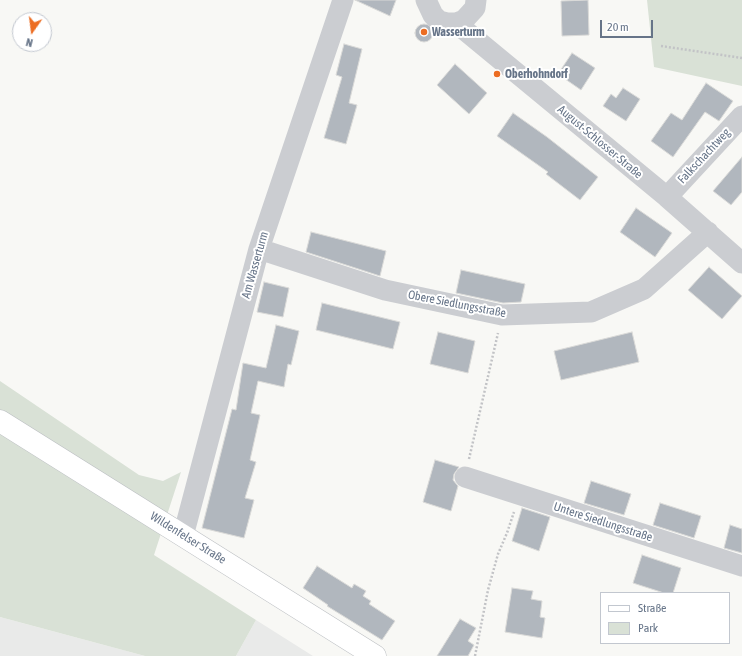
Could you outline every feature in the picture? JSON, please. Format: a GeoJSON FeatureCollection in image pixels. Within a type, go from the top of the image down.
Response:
{"type":"FeatureCollection","features":[{"type":"Feature","properties":{"kind":"main road","name":"Wildenfelser Straße"},"geometry":{"type":"LineString","coordinates":[[0,420],[372,655]]}},
{"type":"Feature","properties":{"kind":"street","name":"Am Wasserturm"},"geometry":{"type":"LineString","coordinates":[[183,536],[259,249],[343,0]]}},
{"type":"Feature","properties":{"kind":"street"},"geometry":{"type":"LineString","coordinates":[[426,0],[428,8],[436,18],[448,23],[456,23],[464,20],[475,8],[476,0]]}},
{"type":"Feature","properties":{"kind":"street","name":"August-Schlosser-Straße"},"geometry":{"type":"LineString","coordinates":[[456,23],[667,197],[742,263]]}},
{"type":"Feature","properties":{"kind":"street","name":"Falkschachtweg"},"geometry":{"type":"LineString","coordinates":[[667,197],[742,116]]}},
{"type":"Feature","properties":{"kind":"street","name":"Obere Siedlungsstraße"},"geometry":{"type":"LineString","coordinates":[[259,249],[385,290],[502,315],[591,312],[644,289],[708,232]]}},
{"type":"Feature","properties":{"kind":"street","name":"Untere Siedlungsstraße"},"geometry":{"type":"LineString","coordinates":[[465,477],[742,566]]}},
{"type":"Feature","properties":{"kind":"path"},"geometry":{"type":"LineString","coordinates":[[661,46],[742,58]]}},
{"type":"Feature","properties":{"kind":"path"},"geometry":{"type":"LineString","coordinates":[[465,477],[502,315]]}},
{"type":"Feature","properties":{"kind":"path"},"geometry":{"type":"LineString","coordinates":[[475,656],[488,590],[498,554],[507,533],[519,494]]}},
{"type":"Feature","properties":{"kind":"shaded area"},"geometry":{"type":"Polygon","coordinates":[[[0,617],[145,656],[0,656],[0,617]]]}},
{"type":"Feature","properties":{"kind":"shaded area"},"geometry":{"type":"Polygon","coordinates":[[[256,620],[313,656],[236,656],[256,620]]]}},
{"type":"Feature","properties":{"kind":"green space"},"geometry":{"type":"Polygon","coordinates":[[[647,0],[742,0],[742,86],[654,67],[647,0]]]}},
{"type":"Feature","properties":{"kind":"green space"},"geometry":{"type":"Polygon","coordinates":[[[0,381],[139,475],[163,481],[181,472],[154,555],[256,620],[236,656],[145,656],[0,617],[0,381]]]}},
{"type":"Feature","properties":{"kind":"building"},"geometry":{"type":"Polygon","coordinates":[[[355,0],[396,0],[390,16],[355,0]]]}},
{"type":"Feature","properties":{"kind":"building"},"geometry":{"type":"Polygon","coordinates":[[[588,0],[589,35],[562,36],[561,1],[588,0]]]}},
{"type":"Feature","properties":{"kind":"building","name":"Wasserturm"},"geometry":{"type":"Polygon","coordinates":[[[424,24],[430,27],[433,33],[430,39],[424,42],[418,39],[415,33],[418,27],[424,24]]]}},
{"type":"Feature","properties":{"kind":"building"},"geometry":{"type":"Polygon","coordinates":[[[344,44],[362,49],[349,103],[357,105],[346,144],[324,138],[342,77],[336,75],[344,44]]]}},
{"type":"Feature","properties":{"kind":"building"},"geometry":{"type":"Polygon","coordinates":[[[572,53],[595,68],[581,90],[558,74],[572,53]]]}},
{"type":"Feature","properties":{"kind":"building"},"geometry":{"type":"Polygon","coordinates":[[[455,64],[487,93],[469,114],[437,85],[455,64]]]}},
{"type":"Feature","properties":{"kind":"building"},"geometry":{"type":"Polygon","coordinates":[[[706,83],[733,101],[719,121],[705,112],[673,157],[651,141],[671,113],[682,120],[706,83]]]}},
{"type":"Feature","properties":{"kind":"building"},"geometry":{"type":"Polygon","coordinates":[[[623,88],[640,99],[626,121],[603,106],[611,94],[616,98],[623,88]]]}},
{"type":"Feature","properties":{"kind":"building"},"geometry":{"type":"Polygon","coordinates":[[[513,113],[547,137],[598,177],[580,200],[546,174],[548,172],[497,136],[513,113]]]}},
{"type":"Feature","properties":{"kind":"building"},"geometry":{"type":"Polygon","coordinates":[[[742,157],[742,192],[731,205],[713,191],[742,157]]]}},
{"type":"Feature","properties":{"kind":"building"},"geometry":{"type":"Polygon","coordinates":[[[636,208],[672,233],[655,257],[620,232],[636,208]]]}},
{"type":"Feature","properties":{"kind":"building"},"geometry":{"type":"Polygon","coordinates":[[[311,232],[386,251],[380,276],[306,252],[311,232]]]}},
{"type":"Feature","properties":{"kind":"building"},"geometry":{"type":"Polygon","coordinates":[[[709,267],[742,296],[722,319],[688,290],[709,267]]]}},
{"type":"Feature","properties":{"kind":"building"},"geometry":{"type":"Polygon","coordinates":[[[461,270],[525,284],[521,302],[503,303],[456,293],[461,270]]]}},
{"type":"Feature","properties":{"kind":"building"},"geometry":{"type":"Polygon","coordinates":[[[264,282],[289,288],[283,317],[257,312],[264,282]]]}},
{"type":"Feature","properties":{"kind":"building"},"geometry":{"type":"Polygon","coordinates":[[[322,303],[400,322],[393,349],[316,330],[322,303]]]}},
{"type":"Feature","properties":{"kind":"building"},"geometry":{"type":"Polygon","coordinates":[[[276,325],[299,331],[291,365],[288,364],[284,387],[258,381],[251,413],[260,415],[250,460],[256,462],[245,498],[254,500],[244,538],[202,528],[232,409],[236,410],[243,363],[266,368],[276,325]]]}},
{"type":"Feature","properties":{"kind":"building"},"geometry":{"type":"Polygon","coordinates":[[[438,332],[475,341],[468,373],[430,364],[438,332]]]}},
{"type":"Feature","properties":{"kind":"building"},"geometry":{"type":"Polygon","coordinates":[[[632,332],[639,362],[561,380],[554,351],[632,332]]]}},
{"type":"Feature","properties":{"kind":"building"},"geometry":{"type":"Polygon","coordinates":[[[435,460],[459,467],[454,474],[453,480],[458,486],[451,511],[423,502],[435,460]]]}},
{"type":"Feature","properties":{"kind":"building"},"geometry":{"type":"Polygon","coordinates":[[[591,481],[631,494],[624,515],[584,503],[591,481]]]}},
{"type":"Feature","properties":{"kind":"building"},"geometry":{"type":"Polygon","coordinates":[[[660,503],[701,516],[694,538],[653,525],[660,503]]]}},
{"type":"Feature","properties":{"kind":"building"},"geometry":{"type":"Polygon","coordinates":[[[522,508],[550,517],[539,551],[512,541],[522,508]]]}},
{"type":"Feature","properties":{"kind":"building"},"geometry":{"type":"Polygon","coordinates":[[[730,525],[742,529],[742,553],[724,548],[730,525]]]}},
{"type":"Feature","properties":{"kind":"building"},"geometry":{"type":"Polygon","coordinates":[[[642,555],[681,568],[673,592],[661,592],[633,583],[642,555]]]}},
{"type":"Feature","properties":{"kind":"building"},"geometry":{"type":"Polygon","coordinates":[[[317,566],[352,588],[354,584],[366,591],[363,596],[371,601],[369,604],[395,621],[382,640],[327,606],[328,605],[303,588],[317,566]]]}},
{"type":"Feature","properties":{"kind":"building"},"geometry":{"type":"Polygon","coordinates":[[[512,588],[533,591],[531,599],[542,601],[540,617],[545,618],[542,638],[505,632],[512,588]]]}},
{"type":"Feature","properties":{"kind":"building"},"geometry":{"type":"Polygon","coordinates":[[[460,619],[476,628],[468,641],[474,645],[468,656],[437,656],[460,619]]]}},
{"type":"Feature","properties":{"kind":"place","name":"Wasserturm"},"geometry":{"type":"Point","coordinates":[424,32]}},
{"type":"Feature","properties":{"kind":"place","name":"Oberhohndorf"},"geometry":{"type":"Point","coordinates":[497,74]}}]}
